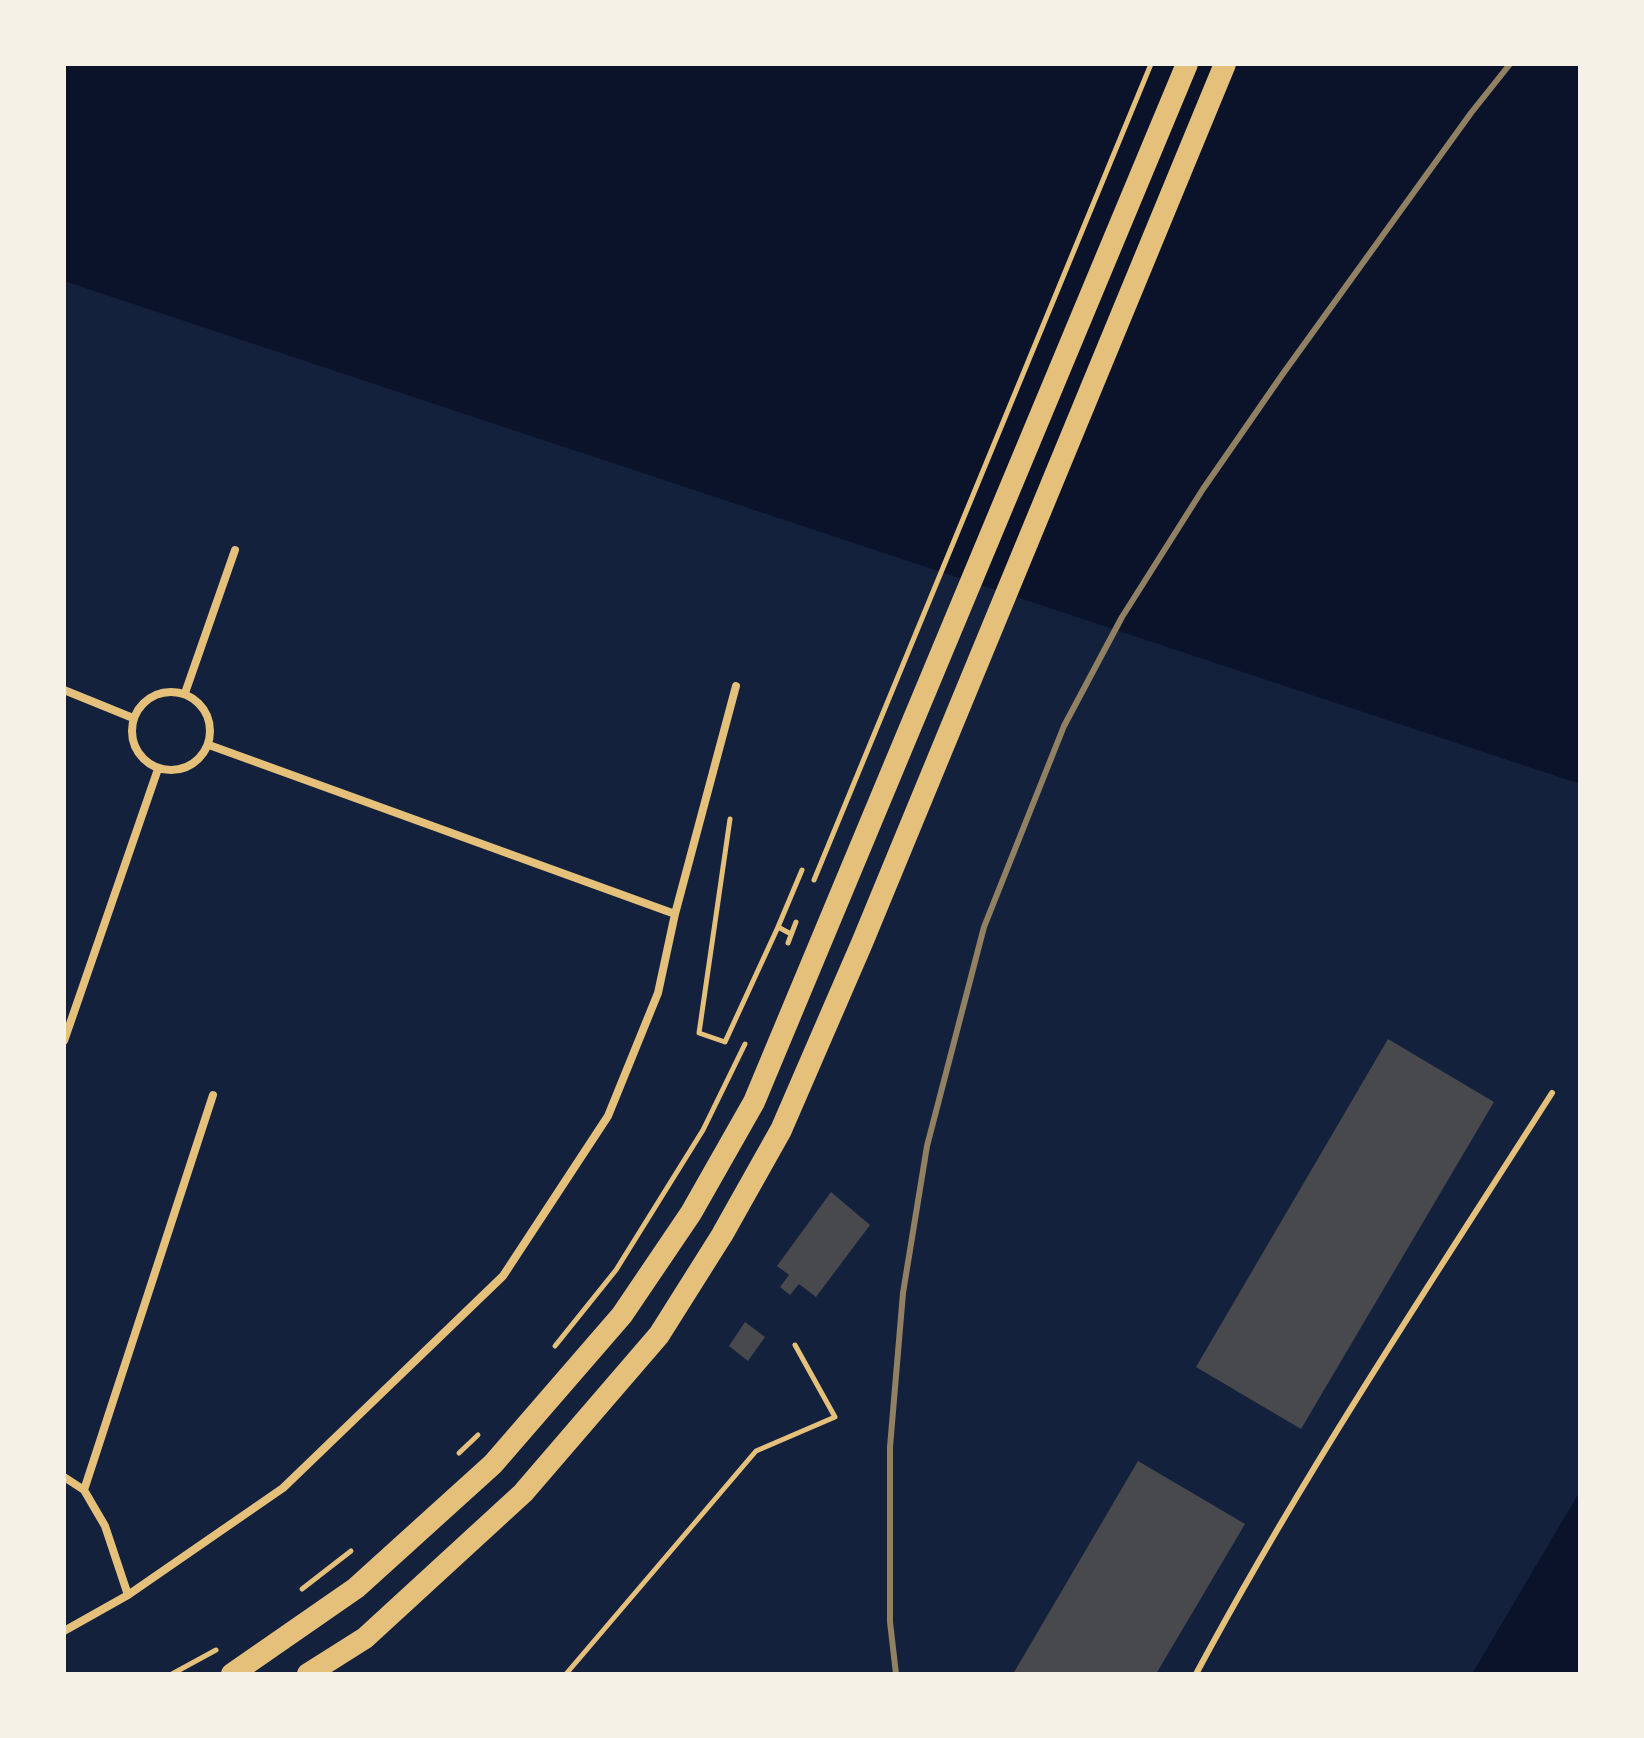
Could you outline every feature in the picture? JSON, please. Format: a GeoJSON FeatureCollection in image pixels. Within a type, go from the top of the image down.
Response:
{"type":"FeatureCollection","features":[{"type":"Feature","properties":{"kind":"highway"},"geometry":{"type":"LineString","coordinates":[[232,1674],[356,1588],[493,1464],[622,1315],[691,1213],[754,1102],[1187,64]]}},
{"type":"Feature","properties":{"kind":"highway"},"geometry":{"type":"LineString","coordinates":[[308,1674],[365,1638],[523,1493],[659,1335],[722,1235],[781,1130],[862,943],[1225,64]]}},
{"type":"Feature","properties":{"kind":"street"},"geometry":{"type":"LineString","coordinates":[[185,693],[235,550]]}},
{"type":"Feature","properties":{"kind":"street"},"geometry":{"type":"LineString","coordinates":[[64,1631],[128,1595],[283,1488],[503,1276],[608,1116],[658,993],[675,914],[736,686]]}},
{"type":"Feature","properties":{"kind":"street"},"geometry":{"type":"LineString","coordinates":[[64,690],[133,718]]}},
{"type":"Feature","properties":{"kind":"street"},"geometry":{"type":"LineString","coordinates":[[164,692],[185,693],[202,705],[211,724],[209,745],[198,761],[179,771],[158,769],[141,758],[132,739],[133,718],[145,700],[164,692]]}},
{"type":"Feature","properties":{"kind":"street"},"geometry":{"type":"LineString","coordinates":[[209,745],[675,914]]}},
{"type":"Feature","properties":{"kind":"street"},"geometry":{"type":"LineString","coordinates":[[64,1041],[158,769]]}},
{"type":"Feature","properties":{"kind":"street"},"geometry":{"type":"LineString","coordinates":[[84,1490],[213,1095]]}},
{"type":"Feature","properties":{"kind":"street"},"geometry":{"type":"LineString","coordinates":[[64,1477],[84,1490],[105,1526],[128,1595]]}},
{"type":"Feature","properties":{"kind":"lane"},"geometry":{"type":"LineString","coordinates":[[1196,1674],[1229,1612],[1357,1401],[1552,1093]]}},
{"type":"Feature","properties":{"kind":"path"},"geometry":{"type":"LineString","coordinates":[[810,888],[1151,64]]}},
{"type":"Feature","properties":{"kind":"path"},"geometry":{"type":"LineString","coordinates":[[730,819],[699,1033],[725,1042],[802,870]]}},
{"type":"Feature","properties":{"kind":"path"},"geometry":{"type":"LineString","coordinates":[[786,947],[798,917]]}},
{"type":"Feature","properties":{"kind":"path"},"geometry":{"type":"LineString","coordinates":[[778,927],[791,934]]}},
{"type":"Feature","properties":{"kind":"path"},"geometry":{"type":"LineString","coordinates":[[550,1352],[616,1270],[703,1130],[749,1036]]}},
{"type":"Feature","properties":{"kind":"path"},"geometry":{"type":"LineString","coordinates":[[566,1674],[756,1451],[835,1417],[795,1345]]}},
{"type":"Feature","properties":{"kind":"path"},"geometry":{"type":"LineString","coordinates":[[449,1464],[481,1432]]}},
{"type":"Feature","properties":{"kind":"path"},"geometry":{"type":"LineString","coordinates":[[295,1594],[359,1546]]}},
{"type":"Feature","properties":{"kind":"path"},"geometry":{"type":"LineString","coordinates":[[172,1674],[220,1648]]}},
{"type":"Feature","properties":{"kind":"water"},"geometry":{"type":"Polygon","coordinates":[[[64,64],[1580,64],[1580,784],[64,281],[64,64]]]}},
{"type":"Feature","properties":{"kind":"water"},"geometry":{"type":"Polygon","coordinates":[[[1580,1491],[1580,1674],[1472,1674],[1580,1491]]]}},
{"type":"Feature","properties":{"kind":"building"},"geometry":{"type":"Polygon","coordinates":[[[1388,1039],[1494,1102],[1301,1429],[1196,1367],[1388,1039]]]}},
{"type":"Feature","properties":{"kind":"building"},"geometry":{"type":"Polygon","coordinates":[[[831,1192],[870,1225],[816,1297],[799,1284],[790,1295],[780,1287],[789,1275],[777,1266],[831,1192]]]}},
{"type":"Feature","properties":{"kind":"building"},"geometry":{"type":"Polygon","coordinates":[[[745,1322],[765,1337],[748,1361],[729,1346],[745,1322]]]}},
{"type":"Feature","properties":{"kind":"building"},"geometry":{"type":"Polygon","coordinates":[[[1138,1461],[1245,1524],[1156,1674],[1013,1674],[1138,1461]]]}},
{"type":"Feature","properties":{"kind":"railway"},"geometry":{"type":"LineString","coordinates":[[896,1674],[890,1622],[890,1447],[903,1293],[927,1146],[984,927],[1064,726],[1122,617],[1203,489],[1282,375],[1471,113],[1510,64]]}}]}
